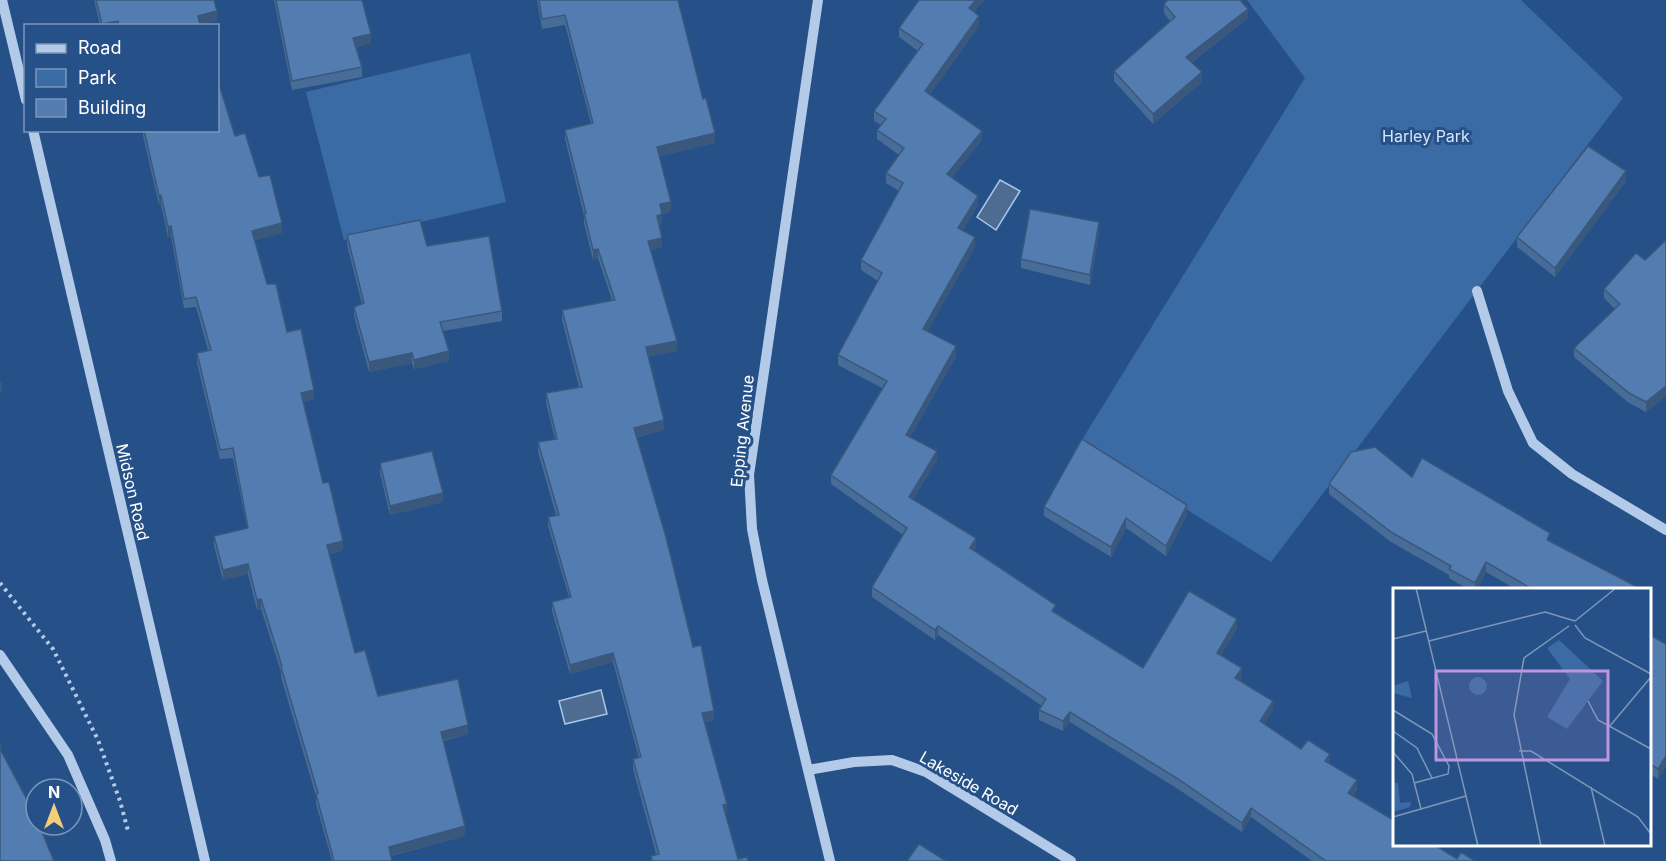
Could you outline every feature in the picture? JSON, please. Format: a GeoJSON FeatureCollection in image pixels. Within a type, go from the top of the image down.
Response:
{"type":"FeatureCollection","features":[{"type":"Feature","properties":{"kind":"street"},"geometry":{"type":"LineString","coordinates":[[2,0],[24,92]]}},
{"type":"Feature","properties":{"kind":"street","name":"Epping Avenue"},"geometry":{"type":"LineString","coordinates":[[818,0],[749,475],[752,529],[762,580],[830,861]]}},
{"type":"Feature","properties":{"kind":"street","name":"Midson Road"},"geometry":{"type":"LineString","coordinates":[[33,132],[205,861]]}},
{"type":"Feature","properties":{"kind":"street"},"geometry":{"type":"LineString","coordinates":[[1477,291],[1508,391],[1533,443],[1572,474],[1666,530]]}},
{"type":"Feature","properties":{"kind":"street"},"geometry":{"type":"LineString","coordinates":[[0,655],[68,755],[105,840],[111,861]]}},
{"type":"Feature","properties":{"kind":"street","name":"Lakeside Road"},"geometry":{"type":"LineString","coordinates":[[808,770],[854,762],[892,760],[926,772],[1071,861]]}},
{"type":"Feature","properties":{"kind":"path"},"geometry":{"type":"LineString","coordinates":[[0,584],[53,650],[98,740],[120,801],[131,841]]}},
{"type":"Feature","properties":{"kind":"green space","name":"Harley Park"},"geometry":{"type":"Polygon","coordinates":[[[1247,0],[1521,0],[1623,98],[1271,562],[1080,443],[1305,78],[1247,0]]]}},
{"type":"Feature","properties":{"kind":"green space"},"geometry":{"type":"Polygon","coordinates":[[[470,53],[506,202],[344,240],[306,92],[470,53]]]}},
{"type":"Feature","properties":{"kind":"shaded area"},"geometry":{"type":"Polygon","coordinates":[[[1000,180],[1020,191],[996,230],[977,217],[1000,180]]]}},
{"type":"Feature","properties":{"kind":"shaded area"},"geometry":{"type":"Polygon","coordinates":[[[601,690],[607,714],[565,724],[559,701],[601,690]]]}},
{"type":"Feature","properties":{"kind":"building"},"geometry":{"type":"Polygon","coordinates":[[[96,0],[214,0],[217,11],[198,16],[200,24],[119,24],[118,21],[102,24],[96,0]]]}},
{"type":"Feature","properties":{"kind":"building"},"geometry":{"type":"Polygon","coordinates":[[[276,0],[362,0],[371,34],[353,38],[362,67],[292,81],[276,0]]]}},
{"type":"Feature","properties":{"kind":"building"},"geometry":{"type":"Polygon","coordinates":[[[539,0],[678,0],[703,99],[706,98],[715,133],[657,147],[671,202],[660,204],[662,214],[657,216],[662,238],[648,241],[677,341],[646,347],[664,420],[634,428],[666,537],[693,647],[701,645],[714,711],[702,713],[727,804],[723,805],[738,859],[747,857],[748,861],[652,861],[651,856],[659,854],[633,759],[641,757],[613,653],[570,665],[552,602],[571,597],[548,517],[559,515],[538,442],[557,439],[546,393],[582,387],[562,310],[615,300],[598,249],[593,250],[565,130],[593,123],[565,15],[542,19],[539,0]]]}},
{"type":"Feature","properties":{"kind":"building"},"geometry":{"type":"Polygon","coordinates":[[[919,0],[976,0],[969,8],[979,16],[925,91],[982,131],[947,174],[978,196],[958,228],[975,237],[923,329],[956,346],[906,435],[937,451],[909,497],[976,538],[970,548],[1056,605],[1052,611],[1143,668],[1189,591],[1237,619],[1217,653],[1242,668],[1235,678],[1273,701],[1260,721],[1301,749],[1308,740],[1330,754],[1325,761],[1357,780],[1348,793],[1393,820],[1393,846],[1436,846],[1457,859],[1461,852],[1475,861],[1326,861],[1251,808],[1242,823],[1178,779],[1070,712],[1063,721],[1039,710],[1046,699],[938,626],[935,630],[872,587],[907,528],[831,475],[887,381],[838,355],[882,273],[861,260],[903,183],[886,173],[904,148],[877,130],[886,119],[874,111],[923,44],[899,28],[919,0]]]}},
{"type":"Feature","properties":{"kind":"building"},"geometry":{"type":"Polygon","coordinates":[[[1168,0],[1240,0],[1248,9],[1186,57],[1202,72],[1153,114],[1114,71],[1175,17],[1164,4],[1168,0]]]}},
{"type":"Feature","properties":{"kind":"building"},"geometry":{"type":"Polygon","coordinates":[[[219,84],[235,136],[245,133],[259,177],[270,175],[282,223],[252,231],[267,284],[276,284],[287,332],[301,329],[314,390],[301,393],[323,483],[329,482],[343,541],[327,545],[355,653],[365,650],[378,696],[458,679],[468,725],[441,732],[465,826],[389,847],[392,861],[334,861],[316,794],[318,793],[282,666],[261,599],[257,600],[248,564],[223,570],[214,536],[248,528],[233,448],[220,450],[197,353],[211,350],[196,297],[184,299],[171,226],[168,227],[161,195],[159,196],[144,132],[219,132],[219,84]]]}},
{"type":"Feature","properties":{"kind":"building"},"geometry":{"type":"Polygon","coordinates":[[[1588,146],[1626,171],[1555,268],[1517,237],[1588,146]]]}},
{"type":"Feature","properties":{"kind":"building"},"geometry":{"type":"Polygon","coordinates":[[[1030,209],[1099,222],[1090,275],[1021,259],[1030,209]]]}},
{"type":"Feature","properties":{"kind":"building"},"geometry":{"type":"Polygon","coordinates":[[[420,220],[427,246],[489,236],[502,311],[440,322],[449,351],[414,360],[412,353],[369,362],[354,307],[364,303],[347,235],[420,220]]]}},
{"type":"Feature","properties":{"kind":"building"},"geometry":{"type":"Polygon","coordinates":[[[1666,240],[1666,386],[1646,402],[1629,393],[1574,348],[1620,304],[1604,289],[1636,253],[1645,260],[1666,240]]]}},
{"type":"Feature","properties":{"kind":"building"},"geometry":{"type":"Polygon","coordinates":[[[1082,439],[1187,505],[1166,546],[1126,518],[1111,547],[1044,507],[1082,439]]]}},
{"type":"Feature","properties":{"kind":"building"},"geometry":{"type":"Polygon","coordinates":[[[1375,447],[1412,477],[1422,458],[1550,533],[1547,540],[1639,588],[1530,588],[1486,562],[1475,583],[1449,569],[1451,566],[1391,532],[1329,484],[1351,452],[1375,447]]]}},
{"type":"Feature","properties":{"kind":"building"},"geometry":{"type":"Polygon","coordinates":[[[432,451],[443,493],[390,506],[380,463],[432,451]]]}},
{"type":"Feature","properties":{"kind":"building"},"geometry":{"type":"Polygon","coordinates":[[[1651,636],[1666,644],[1666,756],[1658,769],[1651,765],[1651,636]]]}},
{"type":"Feature","properties":{"kind":"building"},"geometry":{"type":"Polygon","coordinates":[[[0,749],[24,794],[24,837],[44,837],[54,861],[0,861],[0,749]]]}},
{"type":"Feature","properties":{"kind":"building"},"geometry":{"type":"Polygon","coordinates":[[[919,844],[946,861],[907,861],[919,844]]]}}]}
